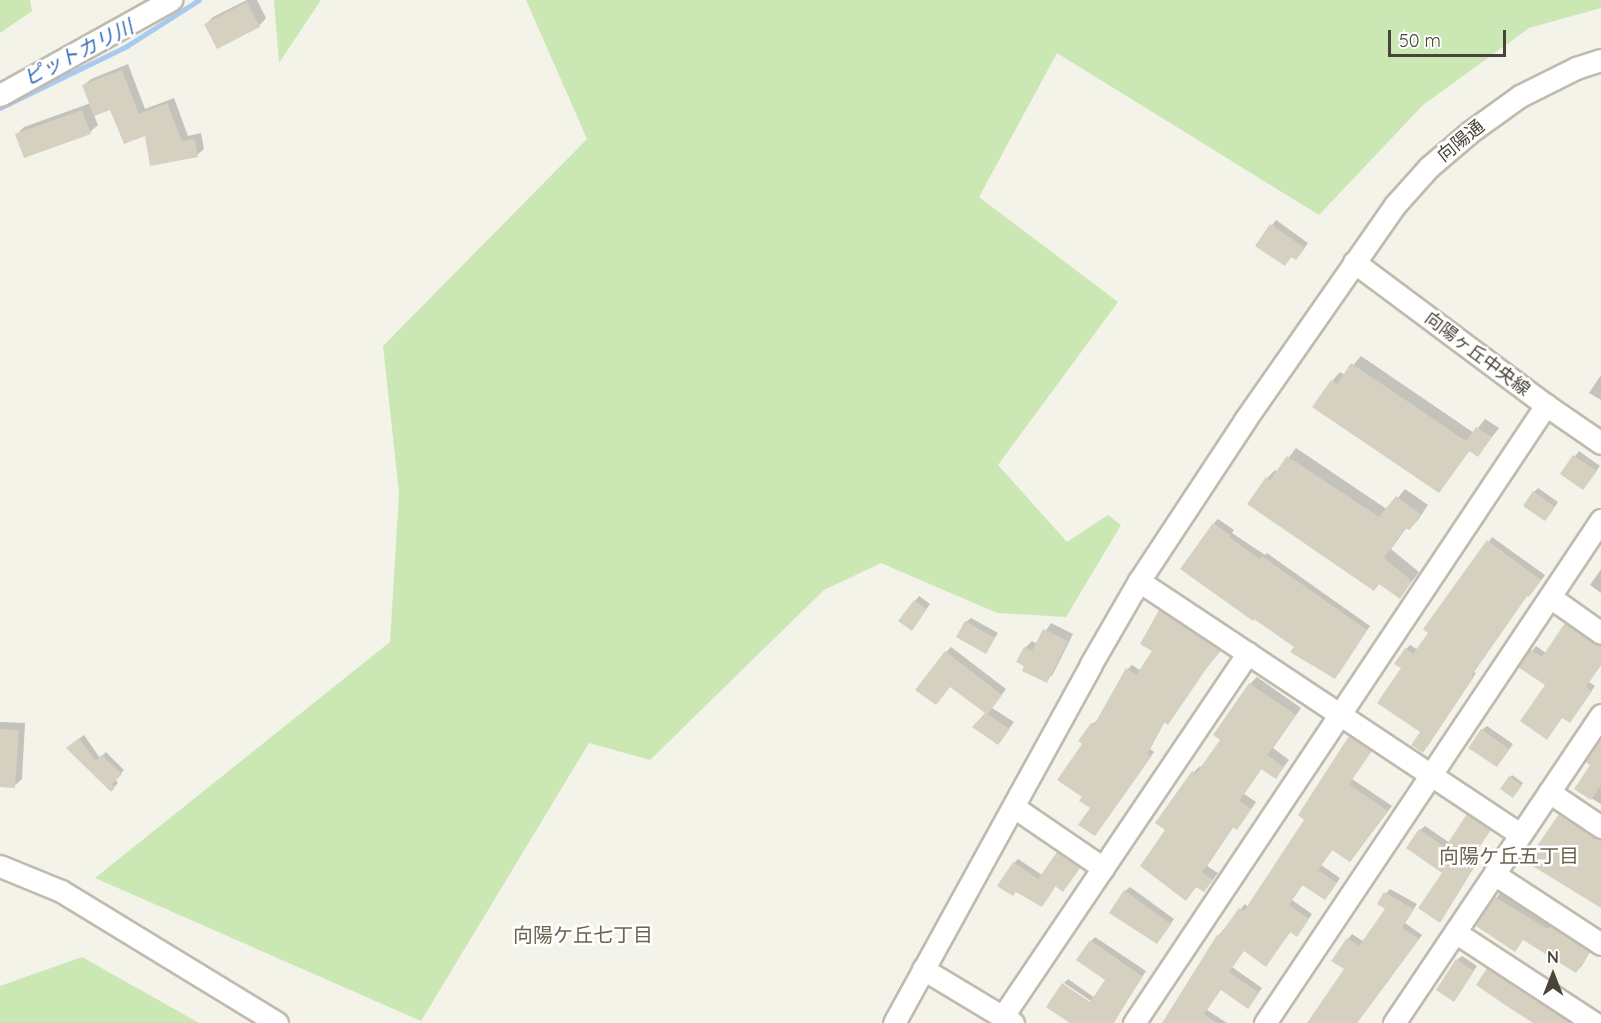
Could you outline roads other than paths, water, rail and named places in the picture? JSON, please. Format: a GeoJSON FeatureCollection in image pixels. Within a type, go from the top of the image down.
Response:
{"type":"FeatureCollection","features":[{"type":"Feature","properties":{"kind":"street"},"geometry":{"type":"LineString","coordinates":[[0,95],[171,0]]}},
{"type":"Feature","properties":{"kind":"street","name":"向陽通"},"geometry":{"type":"LineString","coordinates":[[894,1023],[1139,581],[1354,262],[1395,205],[1430,167],[1470,132],[1520,96],[1576,68],[1601,60]]}},
{"type":"Feature","properties":{"kind":"street","name":"向陽ヶ丘中央線"},"geometry":{"type":"LineString","coordinates":[[1354,262],[1546,405],[1601,443]]}},
{"type":"Feature","properties":{"kind":"street"},"geometry":{"type":"LineString","coordinates":[[1134,1023],[1546,405]]}},
{"type":"Feature","properties":{"kind":"street"},"geometry":{"type":"LineString","coordinates":[[1265,1023],[1601,520]]}},
{"type":"Feature","properties":{"kind":"street"},"geometry":{"type":"LineString","coordinates":[[1139,581],[1520,834]]}},
{"type":"Feature","properties":{"kind":"street"},"geometry":{"type":"LineString","coordinates":[[1550,597],[1601,633]]}},
{"type":"Feature","properties":{"kind":"street"},"geometry":{"type":"LineString","coordinates":[[923,969],[1008,1020],[1103,868],[1248,653]]}},
{"type":"Feature","properties":{"kind":"street"},"geometry":{"type":"LineString","coordinates":[[1394,1023],[1601,715]]}},
{"type":"Feature","properties":{"kind":"street"},"geometry":{"type":"LineString","coordinates":[[1549,792],[1601,827]]}},
{"type":"Feature","properties":{"kind":"street"},"geometry":{"type":"LineString","coordinates":[[1014,807],[1103,868]]}},
{"type":"Feature","properties":{"kind":"street"},"geometry":{"type":"LineString","coordinates":[[0,866],[61,891],[277,1023]]}},
{"type":"Feature","properties":{"kind":"street"},"geometry":{"type":"LineString","coordinates":[[1494,874],[1601,944]]}},
{"type":"Feature","properties":{"kind":"street"},"geometry":{"type":"LineString","coordinates":[[1455,932],[1594,1023]]}},
{"type":"Feature","properties":{"kind":"waterway","name":"ピットカリ川"},"geometry":{"type":"LineString","coordinates":[[0,108],[127,46],[199,0]]}},
{"type":"Feature","properties":{"kind":"district","name":"向陽ケ丘五丁目"},"geometry":{"type":"Point","coordinates":[1509,855]}},
{"type":"Feature","properties":{"kind":"district","name":"向陽ケ丘七丁目"},"geometry":{"type":"Point","coordinates":[583,934]}}]}
